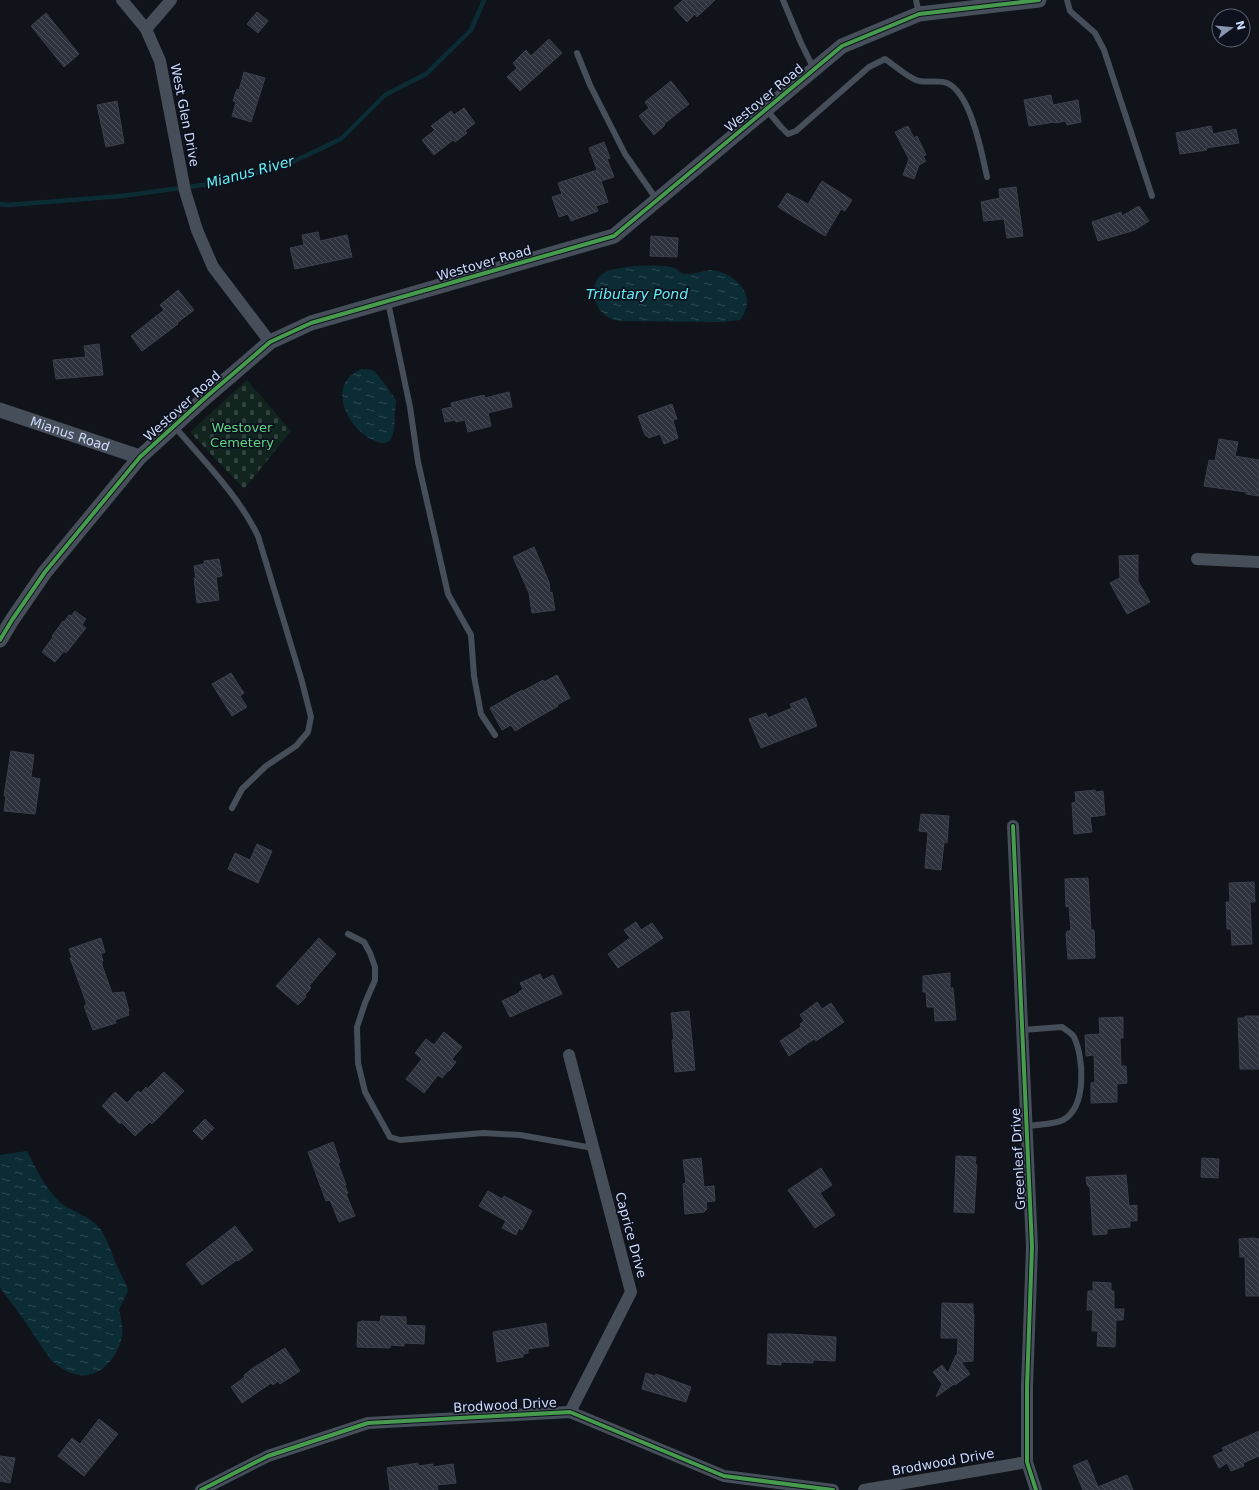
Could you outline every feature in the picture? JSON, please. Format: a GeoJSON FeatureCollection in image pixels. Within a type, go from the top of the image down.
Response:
{"type":"FeatureCollection","features":[{"type":"Feature","properties":{"kind":"street","name":"West Glen Drive"},"geometry":{"type":"LineString","coordinates":[[122,0],[146,29],[160,61],[189,207],[213,267],[270,342]]}},
{"type":"Feature","properties":{"kind":"street"},"geometry":{"type":"LineString","coordinates":[[146,29],[172,0]]}},
{"type":"Feature","properties":{"kind":"street","name":"Westover Road"},"geometry":{"type":"LineString","coordinates":[[0,640],[6,621],[140,457],[270,342],[311,323],[614,236],[842,46],[918,7],[1039,0]]}},
{"type":"Feature","properties":{"kind":"street","name":"Mianus Road"},"geometry":{"type":"LineString","coordinates":[[0,410],[140,457]]}},
{"type":"Feature","properties":{"kind":"street"},"geometry":{"type":"LineString","coordinates":[[1197,559],[1259,562]]}},
{"type":"Feature","properties":{"kind":"street","name":"Greenleaf Drive"},"geometry":{"type":"LineString","coordinates":[[1013,826],[1032,1247],[1027,1462],[1036,1490]]}},
{"type":"Feature","properties":{"kind":"street","name":"Caprice Drive"},"geometry":{"type":"LineString","coordinates":[[569,1056],[631,1292],[570,1412]]}},
{"type":"Feature","properties":{"kind":"street","name":"Brodwood Drive"},"geometry":{"type":"LineString","coordinates":[[201,1490],[268,1456],[368,1423],[570,1412],[724,1476],[833,1490]]}},
{"type":"Feature","properties":{"kind":"street","name":"Brodwood Drive"},"geometry":{"type":"LineString","coordinates":[[864,1490],[1027,1462]]}},
{"type":"Feature","properties":{"kind":"lane"},"geometry":{"type":"LineString","coordinates":[[783,0],[801,43],[814,69]]}},
{"type":"Feature","properties":{"kind":"lane"},"geometry":{"type":"LineString","coordinates":[[1066,0],[1070,12],[1095,33],[1104,50],[1152,196]]}},
{"type":"Feature","properties":{"kind":"lane"},"geometry":{"type":"LineString","coordinates":[[577,53],[590,85],[625,154],[657,200]]}},
{"type":"Feature","properties":{"kind":"lane"},"geometry":{"type":"LineString","coordinates":[[766,109],[788,134],[796,131],[868,67],[885,59],[916,80],[946,83],[955,88],[966,105],[979,138],[987,177]]}},
{"type":"Feature","properties":{"kind":"lane"},"geometry":{"type":"LineString","coordinates":[[388,302],[408,392],[418,462],[448,594],[471,635],[474,676],[481,714],[495,734]]}},
{"type":"Feature","properties":{"kind":"lane"},"geometry":{"type":"LineString","coordinates":[[174,426],[249,517],[258,536],[301,678],[311,717],[308,732],[296,746],[266,766],[242,789],[232,808]]}},
{"type":"Feature","properties":{"kind":"lane"},"geometry":{"type":"LineString","coordinates":[[348,934],[364,942],[375,967],[375,980],[357,1027],[358,1063],[365,1092],[390,1137],[400,1140],[483,1133],[520,1134],[593,1148]]}},
{"type":"Feature","properties":{"kind":"lane"},"geometry":{"type":"LineString","coordinates":[[1022,1030],[1062,1027],[1073,1036],[1082,1070],[1076,1105],[1068,1115],[1063,1120],[1026,1126]]}},
{"type":"Feature","properties":{"kind":"green space","name":"Westover Cemetery"},"geometry":{"type":"Polygon","coordinates":[[[247,380],[291,431],[244,489],[190,432],[247,380]]]}},
{"type":"Feature","properties":{"kind":"water","name":"Tributary Pond"},"geometry":{"type":"Polygon","coordinates":[[[634,266],[665,266],[674,268],[685,274],[715,270],[726,274],[741,285],[744,290],[747,298],[745,312],[740,320],[722,322],[614,320],[605,315],[598,307],[594,296],[595,284],[601,275],[608,271],[634,266]]]}},
{"type":"Feature","properties":{"kind":"water"},"geometry":{"type":"Polygon","coordinates":[[[362,369],[370,369],[374,371],[396,400],[393,434],[389,441],[385,443],[373,440],[355,426],[348,416],[344,405],[342,394],[344,384],[351,376],[362,369]]]}},
{"type":"Feature","properties":{"kind":"water"},"geometry":{"type":"Polygon","coordinates":[[[27,1151],[43,1181],[53,1195],[65,1206],[92,1221],[102,1231],[128,1290],[119,1310],[122,1327],[120,1344],[110,1362],[105,1367],[93,1374],[79,1375],[71,1373],[53,1362],[0,1288],[0,1155],[27,1151]]]}},
{"type":"Feature","properties":{"kind":"building"},"geometry":{"type":"Polygon","coordinates":[[[683,0],[715,0],[697,17],[695,14],[687,22],[674,8],[683,0]]]}},
{"type":"Feature","properties":{"kind":"building"},"geometry":{"type":"Polygon","coordinates":[[[257,12],[268,21],[258,33],[247,24],[257,12]]]}},
{"type":"Feature","properties":{"kind":"building"},"geometry":{"type":"Polygon","coordinates":[[[46,13],[79,54],[64,67],[31,26],[46,13]]]}},
{"type":"Feature","properties":{"kind":"building"},"geometry":{"type":"Polygon","coordinates":[[[549,39],[562,53],[520,91],[507,77],[517,68],[513,63],[526,50],[531,56],[549,39]]]}},
{"type":"Feature","properties":{"kind":"building"},"geometry":{"type":"Polygon","coordinates":[[[244,72],[265,78],[251,122],[232,116],[236,102],[233,101],[237,89],[239,90],[244,72]]]}},
{"type":"Feature","properties":{"kind":"building"},"geometry":{"type":"Polygon","coordinates":[[[671,81],[689,104],[664,124],[665,125],[654,135],[639,116],[649,108],[645,102],[671,81]]]}},
{"type":"Feature","properties":{"kind":"building"},"geometry":{"type":"Polygon","coordinates":[[[1051,95],[1053,105],[1078,100],[1081,122],[1067,125],[1066,121],[1029,126],[1024,100],[1051,95]]]}},
{"type":"Feature","properties":{"kind":"building"},"geometry":{"type":"Polygon","coordinates":[[[117,101],[124,143],[106,147],[97,105],[117,101]]]}},
{"type":"Feature","properties":{"kind":"building"},"geometry":{"type":"Polygon","coordinates":[[[464,108],[475,123],[465,131],[467,133],[455,142],[453,140],[434,155],[422,140],[435,130],[431,126],[451,111],[454,115],[464,108]]]}},
{"type":"Feature","properties":{"kind":"building"},"geometry":{"type":"Polygon","coordinates":[[[908,126],[914,138],[917,136],[926,155],[923,156],[926,161],[919,165],[914,179],[903,175],[909,159],[895,132],[908,126]]]}},
{"type":"Feature","properties":{"kind":"building"},"geometry":{"type":"Polygon","coordinates":[[[1211,126],[1213,134],[1236,129],[1239,143],[1180,154],[1176,133],[1211,126]]]}},
{"type":"Feature","properties":{"kind":"building"},"geometry":{"type":"Polygon","coordinates":[[[604,142],[610,158],[607,159],[614,177],[601,181],[608,202],[596,206],[598,211],[571,221],[568,214],[559,217],[552,197],[562,194],[558,183],[597,170],[589,148],[604,142]]]}},
{"type":"Feature","properties":{"kind":"building"},"geometry":{"type":"Polygon","coordinates":[[[822,181],[852,200],[845,211],[841,209],[825,236],[778,207],[787,193],[808,204],[822,181]]]}},
{"type":"Feature","properties":{"kind":"building"},"geometry":{"type":"Polygon","coordinates":[[[1016,187],[1023,236],[1007,238],[1004,219],[984,221],[981,202],[1000,198],[999,189],[1016,187]]]}},
{"type":"Feature","properties":{"kind":"building"},"geometry":{"type":"Polygon","coordinates":[[[1139,206],[1149,221],[1135,230],[1098,241],[1092,222],[1121,212],[1122,216],[1139,206]]]}},
{"type":"Feature","properties":{"kind":"building"},"geometry":{"type":"Polygon","coordinates":[[[318,232],[320,241],[347,235],[352,257],[295,269],[290,248],[304,245],[302,235],[318,232]]]}},
{"type":"Feature","properties":{"kind":"building"},"geometry":{"type":"Polygon","coordinates":[[[651,236],[678,238],[677,257],[650,256],[651,236]]]}},
{"type":"Feature","properties":{"kind":"building"},"geometry":{"type":"Polygon","coordinates":[[[178,290],[194,310],[142,351],[131,336],[164,310],[160,305],[178,290]]]}},
{"type":"Feature","properties":{"kind":"building"},"geometry":{"type":"Polygon","coordinates":[[[99,344],[103,375],[56,379],[53,360],[86,357],[84,346],[99,344]]]}},
{"type":"Feature","properties":{"kind":"building"},"geometry":{"type":"Polygon","coordinates":[[[509,392],[512,407],[488,413],[491,426],[468,432],[465,420],[445,422],[442,409],[452,407],[451,403],[484,395],[485,398],[509,392]]]}},
{"type":"Feature","properties":{"kind":"building"},"geometry":{"type":"Polygon","coordinates":[[[672,404],[677,419],[673,420],[678,438],[664,444],[660,434],[649,438],[645,435],[638,416],[672,404]]]}},
{"type":"Feature","properties":{"kind":"building"},"geometry":{"type":"Polygon","coordinates":[[[1219,439],[1238,442],[1235,456],[1259,460],[1259,496],[1246,494],[1246,492],[1204,486],[1209,460],[1215,461],[1219,439]]]}},
{"type":"Feature","properties":{"kind":"building"},"geometry":{"type":"Polygon","coordinates":[[[534,547],[549,582],[550,593],[552,592],[555,610],[532,613],[529,593],[513,557],[534,547]]]}},
{"type":"Feature","properties":{"kind":"building"},"geometry":{"type":"Polygon","coordinates":[[[1138,555],[1138,581],[1150,602],[1127,614],[1110,583],[1120,578],[1119,556],[1138,555]]]}},
{"type":"Feature","properties":{"kind":"building"},"geometry":{"type":"Polygon","coordinates":[[[219,559],[222,576],[216,577],[219,600],[197,603],[194,566],[204,564],[204,561],[219,559]]]}},
{"type":"Feature","properties":{"kind":"building"},"geometry":{"type":"Polygon","coordinates":[[[75,611],[86,619],[82,625],[86,628],[66,653],[64,651],[55,662],[42,652],[63,621],[64,622],[69,615],[71,616],[75,611]]]}},
{"type":"Feature","properties":{"kind":"building"},"geometry":{"type":"Polygon","coordinates":[[[231,673],[244,693],[240,696],[247,707],[232,716],[212,684],[231,673]]]}},
{"type":"Feature","properties":{"kind":"building"},"geometry":{"type":"Polygon","coordinates":[[[557,675],[570,698],[515,731],[511,725],[502,730],[490,708],[522,690],[523,691],[543,680],[544,682],[557,675]]]}},
{"type":"Feature","properties":{"kind":"building"},"geometry":{"type":"Polygon","coordinates":[[[806,698],[817,726],[761,748],[749,719],[766,713],[768,718],[792,708],[790,704],[806,698]]]}},
{"type":"Feature","properties":{"kind":"building"},"geometry":{"type":"Polygon","coordinates":[[[11,751],[34,755],[31,777],[40,779],[35,814],[4,811],[6,796],[4,796],[11,751]]]}},
{"type":"Feature","properties":{"kind":"building"},"geometry":{"type":"Polygon","coordinates":[[[1095,790],[1096,792],[1103,791],[1105,815],[1090,817],[1092,832],[1074,834],[1072,803],[1076,802],[1075,792],[1095,790]]]}},
{"type":"Feature","properties":{"kind":"building"},"geometry":{"type":"Polygon","coordinates":[[[921,814],[949,816],[947,843],[944,842],[941,870],[925,868],[928,832],[919,831],[921,814]]]}},
{"type":"Feature","properties":{"kind":"building"},"geometry":{"type":"Polygon","coordinates":[[[257,844],[272,851],[258,883],[228,869],[235,853],[250,860],[257,844]]]}},
{"type":"Feature","properties":{"kind":"building"},"geometry":{"type":"Polygon","coordinates":[[[1088,878],[1091,930],[1094,930],[1095,958],[1068,959],[1066,934],[1067,931],[1071,931],[1069,906],[1066,907],[1065,879],[1088,878]]]}},
{"type":"Feature","properties":{"kind":"building"},"geometry":{"type":"Polygon","coordinates":[[[1254,882],[1255,902],[1250,902],[1252,944],[1232,945],[1231,929],[1227,929],[1226,902],[1230,902],[1229,883],[1254,882]]]}},
{"type":"Feature","properties":{"kind":"building"},"geometry":{"type":"Polygon","coordinates":[[[636,922],[641,930],[652,923],[663,938],[618,968],[608,954],[630,938],[624,930],[636,922]]]}},
{"type":"Feature","properties":{"kind":"building"},"geometry":{"type":"Polygon","coordinates":[[[101,938],[105,952],[101,954],[103,961],[102,965],[112,993],[124,992],[129,1015],[115,1020],[116,1023],[93,1030],[84,1006],[86,1005],[86,1002],[70,958],[72,958],[69,949],[101,938]]]}},
{"type":"Feature","properties":{"kind":"building"},"geometry":{"type":"Polygon","coordinates":[[[319,938],[336,954],[309,986],[311,988],[305,995],[306,997],[298,1005],[276,986],[319,938]]]}},
{"type":"Feature","properties":{"kind":"building"},"geometry":{"type":"Polygon","coordinates":[[[950,973],[950,988],[953,988],[956,1020],[935,1021],[934,1007],[927,1007],[926,992],[923,992],[923,976],[950,973]]]}},
{"type":"Feature","properties":{"kind":"building"},"geometry":{"type":"Polygon","coordinates":[[[540,974],[543,980],[553,975],[562,994],[510,1017],[502,1001],[519,993],[523,989],[520,983],[540,974]]]}},
{"type":"Feature","properties":{"kind":"building"},"geometry":{"type":"Polygon","coordinates":[[[817,1002],[822,1009],[831,1003],[844,1022],[816,1041],[814,1039],[789,1056],[780,1041],[801,1027],[800,1024],[804,1021],[800,1015],[817,1002]]]}},
{"type":"Feature","properties":{"kind":"building"},"geometry":{"type":"Polygon","coordinates":[[[689,1011],[695,1070],[675,1072],[671,1013],[689,1011]]]}},
{"type":"Feature","properties":{"kind":"building"},"geometry":{"type":"Polygon","coordinates":[[[1245,1016],[1259,1016],[1259,1069],[1240,1069],[1238,1018],[1245,1018],[1245,1016]]]}},
{"type":"Feature","properties":{"kind":"building"},"geometry":{"type":"Polygon","coordinates":[[[1123,1017],[1123,1038],[1120,1038],[1121,1066],[1126,1066],[1127,1083],[1117,1084],[1117,1102],[1091,1103],[1091,1083],[1095,1082],[1094,1055],[1086,1056],[1085,1035],[1100,1034],[1099,1018],[1123,1017]]]}},
{"type":"Feature","properties":{"kind":"building"},"geometry":{"type":"Polygon","coordinates":[[[444,1032],[462,1047],[452,1059],[456,1062],[450,1070],[442,1078],[438,1075],[424,1093],[406,1079],[422,1059],[415,1053],[426,1039],[434,1045],[444,1032]]]}},
{"type":"Feature","properties":{"kind":"building"},"geometry":{"type":"Polygon","coordinates":[[[164,1072],[184,1091],[152,1124],[150,1122],[135,1136],[121,1122],[120,1124],[102,1106],[115,1092],[127,1103],[138,1091],[141,1093],[146,1087],[147,1089],[164,1072]]]}},
{"type":"Feature","properties":{"kind":"building"},"geometry":{"type":"Polygon","coordinates":[[[205,1119],[214,1128],[202,1140],[193,1131],[205,1119]]]}},
{"type":"Feature","properties":{"kind":"building"},"geometry":{"type":"Polygon","coordinates":[[[333,1142],[348,1193],[346,1194],[355,1216],[339,1222],[330,1200],[326,1201],[308,1152],[333,1142]]]}},
{"type":"Feature","properties":{"kind":"building"},"geometry":{"type":"Polygon","coordinates":[[[956,1156],[976,1157],[975,1164],[977,1165],[974,1213],[954,1212],[956,1156]]]}},
{"type":"Feature","properties":{"kind":"building"},"geometry":{"type":"Polygon","coordinates":[[[701,1158],[704,1187],[714,1186],[715,1201],[706,1202],[707,1209],[704,1212],[685,1214],[683,1184],[686,1183],[683,1160],[701,1158]]]}},
{"type":"Feature","properties":{"kind":"building"},"geometry":{"type":"Polygon","coordinates":[[[1202,1158],[1219,1159],[1218,1178],[1201,1177],[1202,1158]]]}},
{"type":"Feature","properties":{"kind":"building"},"geometry":{"type":"Polygon","coordinates":[[[821,1168],[832,1185],[820,1193],[835,1215],[815,1228],[788,1190],[821,1168]]]}},
{"type":"Feature","properties":{"kind":"building"},"geometry":{"type":"Polygon","coordinates":[[[1126,1175],[1129,1206],[1137,1205],[1137,1221],[1130,1221],[1130,1227],[1107,1229],[1107,1234],[1093,1235],[1090,1188],[1087,1185],[1086,1177],[1126,1175]]]}},
{"type":"Feature","properties":{"kind":"building"},"geometry":{"type":"Polygon","coordinates":[[[488,1191],[502,1199],[504,1196],[532,1211],[522,1230],[519,1228],[516,1235],[502,1228],[506,1221],[479,1206],[488,1191]]]}},
{"type":"Feature","properties":{"kind":"building"},"geometry":{"type":"Polygon","coordinates":[[[235,1226],[253,1250],[202,1285],[186,1264],[235,1226]]]}},
{"type":"Feature","properties":{"kind":"building"},"geometry":{"type":"Polygon","coordinates":[[[1239,1239],[1259,1239],[1259,1296],[1246,1296],[1245,1257],[1240,1257],[1239,1239]]]}},
{"type":"Feature","properties":{"kind":"building"},"geometry":{"type":"Polygon","coordinates":[[[1093,1282],[1111,1283],[1111,1291],[1114,1291],[1114,1309],[1124,1309],[1123,1320],[1116,1320],[1115,1347],[1097,1346],[1098,1331],[1092,1331],[1093,1310],[1087,1310],[1088,1291],[1093,1291],[1093,1282]]]}},
{"type":"Feature","properties":{"kind":"building"},"geometry":{"type":"Polygon","coordinates":[[[942,1303],[973,1304],[973,1361],[961,1362],[970,1374],[936,1397],[942,1384],[933,1372],[942,1365],[948,1373],[956,1355],[957,1357],[958,1338],[941,1338],[942,1303]]]}},
{"type":"Feature","properties":{"kind":"building"},"geometry":{"type":"Polygon","coordinates":[[[381,1316],[406,1317],[406,1325],[425,1326],[424,1344],[404,1343],[404,1346],[390,1345],[390,1348],[357,1347],[358,1322],[380,1322],[381,1316]]]}},
{"type":"Feature","properties":{"kind":"building"},"geometry":{"type":"Polygon","coordinates":[[[546,1323],[549,1346],[528,1349],[528,1353],[523,1354],[523,1357],[497,1362],[493,1332],[546,1323]]]}},
{"type":"Feature","properties":{"kind":"building"},"geometry":{"type":"Polygon","coordinates":[[[768,1334],[836,1337],[835,1361],[813,1360],[813,1363],[781,1362],[781,1365],[767,1364],[768,1334]]]}},
{"type":"Feature","properties":{"kind":"building"},"geometry":{"type":"Polygon","coordinates":[[[285,1348],[300,1371],[280,1384],[278,1381],[273,1385],[271,1383],[242,1403],[231,1387],[245,1377],[244,1375],[253,1368],[285,1348]]]}},
{"type":"Feature","properties":{"kind":"building"},"geometry":{"type":"Polygon","coordinates":[[[646,1373],[655,1376],[656,1374],[691,1387],[686,1402],[642,1389],[646,1373]]]}},
{"type":"Feature","properties":{"kind":"building"},"geometry":{"type":"Polygon","coordinates":[[[99,1419],[118,1434],[84,1476],[58,1456],[72,1438],[80,1444],[99,1419]]]}},
{"type":"Feature","properties":{"kind":"building"},"geometry":{"type":"Polygon","coordinates":[[[1259,1431],[1259,1456],[1243,1463],[1244,1466],[1231,1471],[1227,1463],[1219,1468],[1213,1456],[1224,1451],[1222,1448],[1259,1431]]]}},
{"type":"Feature","properties":{"kind":"building"},"geometry":{"type":"Polygon","coordinates":[[[0,1456],[15,1458],[10,1483],[0,1481],[0,1456]]]}},
{"type":"Feature","properties":{"kind":"building"},"geometry":{"type":"Polygon","coordinates":[[[1087,1460],[1098,1487],[1127,1475],[1133,1490],[1083,1490],[1073,1466],[1087,1460]]]}},
{"type":"Feature","properties":{"kind":"building"},"geometry":{"type":"Polygon","coordinates":[[[418,1463],[418,1466],[433,1464],[433,1467],[453,1464],[456,1483],[437,1485],[438,1490],[390,1490],[387,1468],[418,1463]]]}},
{"type":"Feature","properties":{"kind":"waterway","name":"Mianus River"},"geometry":{"type":"LineString","coordinates":[[0,204],[8,205],[122,196],[217,183],[286,165],[341,139],[385,95],[426,74],[471,30],[484,0]]}},
{"type":"Feature","properties":{"kind":"cycle path"},"geometry":{"type":"LineString","coordinates":[[0,640],[45,572],[140,457],[206,397],[270,342],[311,323],[614,236],[842,46],[919,14],[1039,0]]}},
{"type":"Feature","properties":{"kind":"cycle path"},"geometry":{"type":"LineString","coordinates":[[1013,826],[1032,1247],[1027,1387],[1027,1462],[1036,1490]]}},
{"type":"Feature","properties":{"kind":"cycle path"},"geometry":{"type":"LineString","coordinates":[[201,1490],[268,1456],[368,1423],[570,1412],[724,1476],[833,1490]]}}]}
